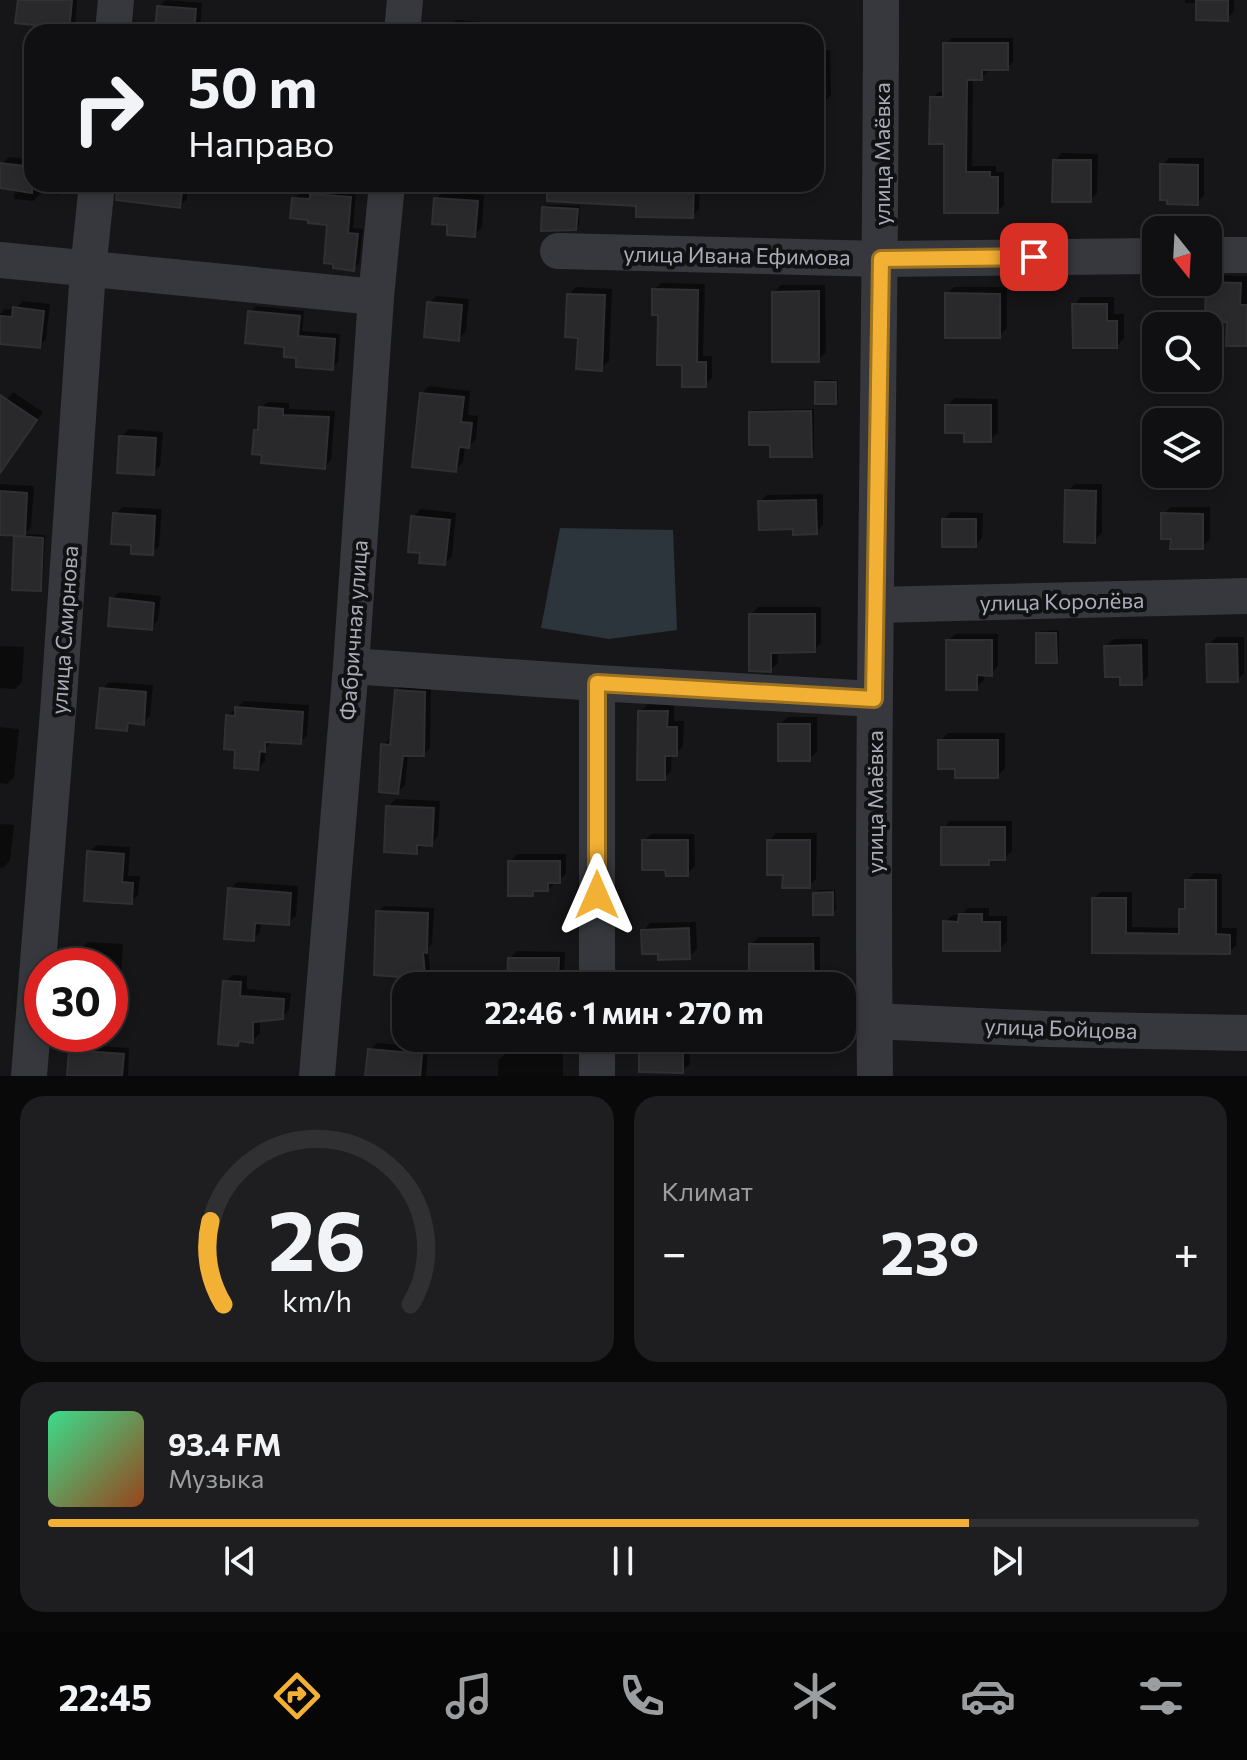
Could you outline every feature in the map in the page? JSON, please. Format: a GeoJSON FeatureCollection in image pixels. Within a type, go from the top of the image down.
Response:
{"type":"FeatureCollection","features":[{"type":"Feature","properties":{"kind":"street"},"geometry":{"type":"LineString","coordinates":[[114,24],[116,0]]}},
{"type":"Feature","properties":{"kind":"street"},"geometry":{"type":"LineString","coordinates":[[403,24],[405,0]]}},
{"type":"Feature","properties":{"kind":"street","name":"улица Маёвка"},"geometry":{"type":"LineString","coordinates":[[875,1076],[874,699],[881,259],[881,0]]}},
{"type":"Feature","properties":{"kind":"street","name":"улица Смирнова"},"geometry":{"type":"LineString","coordinates":[[29,1076],[96,192]]}},
{"type":"Feature","properties":{"kind":"street","name":"Фабричная улица"},"geometry":{"type":"LineString","coordinates":[[317,1076],[386,192]]}},
{"type":"Feature","properties":{"kind":"street","name":"улица Ивана Ефимова"},"geometry":{"type":"LineString","coordinates":[[558,251],[881,259],[1142,256]]}},
{"type":"Feature","properties":{"kind":"street"},"geometry":{"type":"LineString","coordinates":[[1222,255],[1247,255]]}},
{"type":"Feature","properties":{"kind":"street"},"geometry":{"type":"LineString","coordinates":[[0,260],[376,297]]}},
{"type":"Feature","properties":{"kind":"street","name":"улица Королёва"},"geometry":{"type":"LineString","coordinates":[[876,605],[1247,596]]}},
{"type":"Feature","properties":{"kind":"street"},"geometry":{"type":"LineString","coordinates":[[351,666],[874,699]]}},
{"type":"Feature","properties":{"kind":"street"},"geometry":{"type":"LineString","coordinates":[[597,683],[597,972]]}},
{"type":"Feature","properties":{"kind":"street","name":"улица Бойцова"},"geometry":{"type":"LineString","coordinates":[[874,1021],[1047,1029],[1247,1033]]}},
{"type":"Feature","properties":{"kind":"street"},"geometry":{"type":"LineString","coordinates":[[597,1052],[597,1076]]}},
{"type":"Feature","properties":{"kind":"shaded area"},"geometry":{"type":"Polygon","coordinates":[[[560,528],[673,530],[677,630],[609,639],[541,628],[560,528]]]}},
{"type":"Feature","properties":{"kind":"building"},"geometry":{"type":"Polygon","coordinates":[[[18,0],[72,0],[70,24],[15,23],[18,0]]]}},
{"type":"Feature","properties":{"kind":"building"},"geometry":{"type":"Polygon","coordinates":[[[1196,0],[1228,0],[1228,21],[1196,20],[1196,0]]]}},
{"type":"Feature","properties":{"kind":"building"},"geometry":{"type":"Polygon","coordinates":[[[157,6],[196,9],[195,24],[156,24],[157,6]]]}},
{"type":"Feature","properties":{"kind":"building"},"geometry":{"type":"Polygon","coordinates":[[[943,43],[1008,43],[1008,70],[982,70],[982,80],[967,80],[966,172],[990,172],[990,177],[998,177],[998,213],[944,213],[944,144],[929,144],[930,97],[943,97],[943,43]]]}},
{"type":"Feature","properties":{"kind":"building"},"geometry":{"type":"Polygon","coordinates":[[[1053,160],[1091,160],[1091,202],[1052,202],[1053,160]]]}},
{"type":"Feature","properties":{"kind":"building"},"geometry":{"type":"Polygon","coordinates":[[[0,163],[24,166],[24,192],[0,188],[0,163]]]}},
{"type":"Feature","properties":{"kind":"building"},"geometry":{"type":"Polygon","coordinates":[[[1160,164],[1198,165],[1198,205],[1167,204],[1167,200],[1160,200],[1160,164]]]}},
{"type":"Feature","properties":{"kind":"building"},"geometry":{"type":"Polygon","coordinates":[[[117,192],[182,192],[180,208],[116,200],[117,192]]]}},
{"type":"Feature","properties":{"kind":"building"},"geometry":{"type":"Polygon","coordinates":[[[547,192],[694,192],[693,218],[636,217],[636,206],[547,201],[547,192]]]}},
{"type":"Feature","properties":{"kind":"building"},"geometry":{"type":"Polygon","coordinates":[[[310,194],[351,197],[348,233],[358,234],[354,271],[333,268],[333,264],[324,263],[327,225],[290,218],[292,198],[310,199],[310,194]]]}},
{"type":"Feature","properties":{"kind":"building"},"geometry":{"type":"Polygon","coordinates":[[[434,198],[478,201],[475,237],[447,235],[447,225],[432,224],[434,198]]]}},
{"type":"Feature","properties":{"kind":"building"},"geometry":{"type":"Polygon","coordinates":[[[542,207],[578,209],[576,230],[541,231],[542,207]]]}},
{"type":"Feature","properties":{"kind":"building"},"geometry":{"type":"Polygon","coordinates":[[[1222,282],[1241,283],[1240,305],[1247,305],[1247,346],[1226,346],[1227,322],[1222,322],[1222,312],[1205,312],[1206,296],[1222,296],[1222,282]]]}},
{"type":"Feature","properties":{"kind":"building"},"geometry":{"type":"Polygon","coordinates":[[[652,289],[698,290],[697,362],[706,362],[706,387],[682,387],[682,365],[657,365],[658,315],[652,315],[652,289]]]}},
{"type":"Feature","properties":{"kind":"building"},"geometry":{"type":"Polygon","coordinates":[[[819,291],[819,362],[772,362],[772,292],[819,291]]]}},
{"type":"Feature","properties":{"kind":"building"},"geometry":{"type":"Polygon","coordinates":[[[945,293],[1000,294],[1000,338],[945,338],[945,293]]]}},
{"type":"Feature","properties":{"kind":"building"},"geometry":{"type":"Polygon","coordinates":[[[567,294],[605,295],[602,371],[576,369],[578,338],[565,337],[567,294]]]}},
{"type":"Feature","properties":{"kind":"building"},"geometry":{"type":"Polygon","coordinates":[[[427,302],[462,305],[459,341],[424,337],[427,302]]]}},
{"type":"Feature","properties":{"kind":"building"},"geometry":{"type":"Polygon","coordinates":[[[1072,304],[1107,304],[1107,321],[1117,321],[1117,348],[1073,348],[1072,304]]]}},
{"type":"Feature","properties":{"kind":"building"},"geometry":{"type":"Polygon","coordinates":[[[13,307],[44,311],[40,348],[0,344],[0,316],[12,317],[13,307]]]}},
{"type":"Feature","properties":{"kind":"building"},"geometry":{"type":"Polygon","coordinates":[[[248,311],[300,316],[298,336],[335,339],[333,370],[296,367],[296,358],[284,357],[284,347],[245,343],[248,311]]]}},
{"type":"Feature","properties":{"kind":"building"},"geometry":{"type":"Polygon","coordinates":[[[815,382],[836,382],[836,404],[815,404],[815,382]]]}},
{"type":"Feature","properties":{"kind":"building"},"geometry":{"type":"Polygon","coordinates":[[[420,393],[464,397],[461,422],[472,423],[469,448],[459,447],[456,472],[412,467],[420,393]]]}},
{"type":"Feature","properties":{"kind":"building"},"geometry":{"type":"Polygon","coordinates":[[[0,395],[37,420],[0,473],[0,395]]]}},
{"type":"Feature","properties":{"kind":"building"},"geometry":{"type":"Polygon","coordinates":[[[945,405],[991,405],[991,442],[964,442],[964,433],[945,433],[945,405]]]}},
{"type":"Feature","properties":{"kind":"building"},"geometry":{"type":"Polygon","coordinates":[[[259,407],[283,409],[283,415],[329,417],[325,469],[261,463],[262,455],[252,454],[259,407]]]}},
{"type":"Feature","properties":{"kind":"building"},"geometry":{"type":"Polygon","coordinates":[[[811,411],[812,457],[770,457],[770,445],[749,445],[749,412],[811,411]]]}},
{"type":"Feature","properties":{"kind":"building"},"geometry":{"type":"Polygon","coordinates":[[[119,436],[156,438],[154,475],[117,473],[119,436]]]}},
{"type":"Feature","properties":{"kind":"building"},"geometry":{"type":"Polygon","coordinates":[[[1065,490],[1096,491],[1095,543],[1064,542],[1065,490]]]}},
{"type":"Feature","properties":{"kind":"building"},"geometry":{"type":"Polygon","coordinates":[[[0,491],[27,493],[25,536],[0,535],[0,491]]]}},
{"type":"Feature","properties":{"kind":"building"},"geometry":{"type":"Polygon","coordinates":[[[816,500],[817,534],[793,535],[793,529],[759,530],[758,501],[816,500]]]}},
{"type":"Feature","properties":{"kind":"building"},"geometry":{"type":"Polygon","coordinates":[[[113,513],[155,516],[153,555],[131,554],[131,545],[111,544],[113,513]]]}},
{"type":"Feature","properties":{"kind":"building"},"geometry":{"type":"Polygon","coordinates":[[[1161,513],[1203,514],[1203,549],[1170,549],[1171,539],[1161,539],[1161,513]]]}},
{"type":"Feature","properties":{"kind":"building"},"geometry":{"type":"Polygon","coordinates":[[[411,516],[450,520],[445,565],[419,563],[420,553],[408,552],[411,516]]]}},
{"type":"Feature","properties":{"kind":"building"},"geometry":{"type":"Polygon","coordinates":[[[942,519],[976,519],[976,547],[942,547],[942,519]]]}},
{"type":"Feature","properties":{"kind":"building"},"geometry":{"type":"Polygon","coordinates":[[[14,536],[43,538],[41,591],[12,590],[14,536]]]}},
{"type":"Feature","properties":{"kind":"building"},"geometry":{"type":"Polygon","coordinates":[[[110,598],[154,603],[152,630],[108,626],[110,598]]]}},
{"type":"Feature","properties":{"kind":"building"},"geometry":{"type":"Polygon","coordinates":[[[749,614],[815,614],[815,652],[771,653],[771,672],[749,671],[749,614]]]}},
{"type":"Feature","properties":{"kind":"building"},"geometry":{"type":"Polygon","coordinates":[[[1036,633],[1056,633],[1057,663],[1036,663],[1036,633]]]}},
{"type":"Feature","properties":{"kind":"building"},"geometry":{"type":"Polygon","coordinates":[[[946,640],[992,640],[992,676],[977,675],[977,690],[946,690],[946,640]]]}},
{"type":"Feature","properties":{"kind":"building"},"geometry":{"type":"Polygon","coordinates":[[[1206,644],[1237,644],[1238,682],[1207,682],[1206,644]]]}},
{"type":"Feature","properties":{"kind":"building"},"geometry":{"type":"Polygon","coordinates":[[[1141,645],[1142,685],[1120,685],[1120,677],[1105,677],[1104,646],[1141,645]]]}},
{"type":"Feature","properties":{"kind":"building"},"geometry":{"type":"Polygon","coordinates":[[[100,688],[146,692],[144,725],[128,723],[127,731],[96,728],[100,688]]]}},
{"type":"Feature","properties":{"kind":"building"},"geometry":{"type":"Polygon","coordinates":[[[395,690],[425,692],[424,756],[403,756],[398,794],[379,792],[381,744],[390,745],[395,690]]]}},
{"type":"Feature","properties":{"kind":"building"},"geometry":{"type":"Polygon","coordinates":[[[235,707],[303,712],[301,744],[265,742],[265,752],[260,751],[258,770],[234,768],[235,750],[224,749],[226,715],[235,716],[235,707]]]}},
{"type":"Feature","properties":{"kind":"building"},"geometry":{"type":"Polygon","coordinates":[[[638,711],[668,711],[667,727],[677,727],[677,756],[665,756],[665,780],[637,780],[638,711]]]}},
{"type":"Feature","properties":{"kind":"building"},"geometry":{"type":"Polygon","coordinates":[[[778,724],[810,724],[810,761],[778,761],[778,724]]]}},
{"type":"Feature","properties":{"kind":"building"},"geometry":{"type":"Polygon","coordinates":[[[938,740],[998,740],[998,778],[955,778],[955,769],[938,769],[938,740]]]}},
{"type":"Feature","properties":{"kind":"building"},"geometry":{"type":"Polygon","coordinates":[[[386,806],[434,808],[432,846],[417,845],[417,854],[384,852],[386,806]]]}},
{"type":"Feature","properties":{"kind":"building"},"geometry":{"type":"Polygon","coordinates":[[[941,827],[1005,827],[1005,860],[989,860],[989,865],[941,865],[941,827]]]}},
{"type":"Feature","properties":{"kind":"building"},"geometry":{"type":"Polygon","coordinates":[[[642,840],[688,840],[688,876],[666,876],[665,870],[642,870],[642,840]]]}},
{"type":"Feature","properties":{"kind":"building"},"geometry":{"type":"Polygon","coordinates":[[[767,840],[810,840],[810,888],[782,888],[783,875],[767,875],[767,840]]]}},
{"type":"Feature","properties":{"kind":"building"},"geometry":{"type":"Polygon","coordinates":[[[87,851],[124,854],[122,882],[133,883],[132,904],[84,901],[87,851]]]}},
{"type":"Feature","properties":{"kind":"building"},"geometry":{"type":"Polygon","coordinates":[[[508,861],[560,861],[560,883],[548,883],[548,891],[533,891],[533,896],[508,896],[508,861]]]}},
{"type":"Feature","properties":{"kind":"building"},"geometry":{"type":"Polygon","coordinates":[[[1185,880],[1216,880],[1216,934],[1230,935],[1230,954],[1092,953],[1092,898],[1126,898],[1126,933],[1179,934],[1179,909],[1185,909],[1185,880]]]}},
{"type":"Feature","properties":{"kind":"building"},"geometry":{"type":"Polygon","coordinates":[[[228,888],[291,893],[289,925],[255,923],[254,941],[224,939],[228,888]]]}},
{"type":"Feature","properties":{"kind":"building"},"geometry":{"type":"Polygon","coordinates":[[[833,892],[833,915],[813,915],[813,893],[833,892]]]}},
{"type":"Feature","properties":{"kind":"building"},"geometry":{"type":"Polygon","coordinates":[[[376,911],[428,913],[427,953],[423,952],[425,972],[374,975],[376,911]]]}},
{"type":"Feature","properties":{"kind":"building"},"geometry":{"type":"Polygon","coordinates":[[[959,914],[982,914],[982,922],[1000,922],[1000,951],[943,951],[943,921],[958,922],[959,914]]]}},
{"type":"Feature","properties":{"kind":"building"},"geometry":{"type":"Polygon","coordinates":[[[689,928],[690,959],[658,960],[658,954],[642,954],[641,930],[689,928]]]}},
{"type":"Feature","properties":{"kind":"building"},"geometry":{"type":"Polygon","coordinates":[[[749,944],[813,944],[814,972],[749,972],[749,944]]]}},
{"type":"Feature","properties":{"kind":"building"},"geometry":{"type":"Polygon","coordinates":[[[508,958],[559,958],[558,972],[508,972],[508,958]]]}},
{"type":"Feature","properties":{"kind":"building"},"geometry":{"type":"Polygon","coordinates":[[[223,981],[241,982],[240,996],[284,999],[283,1019],[253,1022],[253,1043],[239,1041],[238,1046],[218,1044],[223,981]]]}},
{"type":"Feature","properties":{"kind":"building"},"geometry":{"type":"Polygon","coordinates":[[[368,1049],[422,1054],[420,1076],[365,1076],[368,1049]]]}},
{"type":"Feature","properties":{"kind":"building"},"geometry":{"type":"Polygon","coordinates":[[[69,1052],[124,1054],[122,1076],[67,1076],[69,1052]]]}},
{"type":"Feature","properties":{"kind":"building"},"geometry":{"type":"Polygon","coordinates":[[[639,1052],[683,1052],[683,1073],[639,1072],[639,1052]]]}},
{"type":"Feature","properties":{"kind":"route"},"geometry":{"type":"LineString","coordinates":[[597,895],[597,683],[874,699],[881,259],[1034,257]]}}]}
